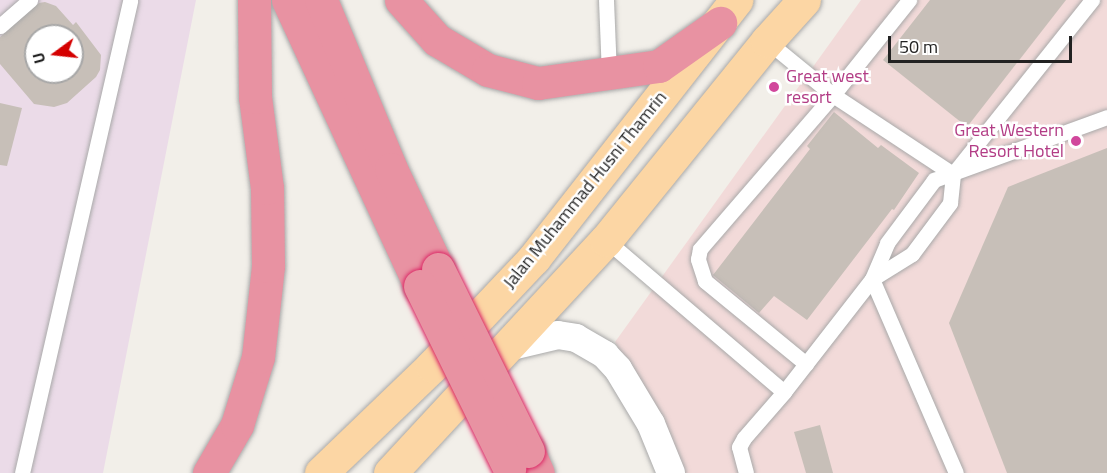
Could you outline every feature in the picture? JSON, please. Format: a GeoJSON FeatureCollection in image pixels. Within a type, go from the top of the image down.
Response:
{"type":"FeatureCollection","features":[{"type":"Feature","properties":{"kind":"highway"},"geometry":{"type":"LineString","coordinates":[[209,473],[237,425],[258,357],[268,266],[267,188],[255,97],[254,0]]}},
{"type":"Feature","properties":{"kind":"highway"},"geometry":{"type":"LineString","coordinates":[[288,0],[429,277],[521,466]]}},
{"type":"Feature","properties":{"kind":"highway"},"geometry":{"type":"LineString","coordinates":[[321,0],[387,159],[429,277]]}},
{"type":"Feature","properties":{"kind":"highway"},"geometry":{"type":"LineString","coordinates":[[401,0],[437,40],[488,70],[538,83],[609,75],[659,66],[728,12]]}},
{"type":"Feature","properties":{"kind":"main road"},"geometry":{"type":"LineString","coordinates":[[390,473],[606,240],[804,0]]}},
{"type":"Feature","properties":{"kind":"main road","name":"Jalan Muhammad Husni Thamrin"},"geometry":{"type":"LineString","coordinates":[[321,473],[432,366],[534,258],[728,12]]}},
{"type":"Feature","properties":{"kind":"street"},"geometry":{"type":"LineString","coordinates":[[508,347],[558,335],[576,338],[605,356],[618,369],[651,424],[671,473]]}},
{"type":"Feature","properties":{"kind":"lane"},"geometry":{"type":"LineString","coordinates":[[0,26],[30,0]]}},
{"type":"Feature","properties":{"kind":"lane"},"geometry":{"type":"LineString","coordinates":[[22,473],[130,0]]}},
{"type":"Feature","properties":{"kind":"lane"},"geometry":{"type":"LineString","coordinates":[[606,0],[609,75]]}},
{"type":"Feature","properties":{"kind":"lane"},"geometry":{"type":"LineString","coordinates":[[806,364],[705,280],[698,259],[700,249],[833,95],[909,0]]}},
{"type":"Feature","properties":{"kind":"lane"},"geometry":{"type":"LineString","coordinates":[[872,279],[912,254],[950,203],[953,174],[1092,0]]}},
{"type":"Feature","properties":{"kind":"lane"},"geometry":{"type":"LineString","coordinates":[[768,41],[833,95],[953,174]]}},
{"type":"Feature","properties":{"kind":"lane"},"geometry":{"type":"LineString","coordinates":[[746,473],[739,447],[872,279],[886,243],[934,180],[1107,117]]}},
{"type":"Feature","properties":{"kind":"lane"},"geometry":{"type":"LineString","coordinates":[[606,240],[784,392]]}},
{"type":"Feature","properties":{"kind":"lane"},"geometry":{"type":"LineString","coordinates":[[872,279],[956,473]]}},
{"type":"Feature","properties":{"kind":"shaded area"},"geometry":{"type":"Polygon","coordinates":[[[0,0],[196,0],[103,473],[0,473],[0,0]]]}},
{"type":"Feature","properties":{"kind":"shaded area"},"geometry":{"type":"Polygon","coordinates":[[[861,0],[1107,0],[1107,473],[681,473],[615,342],[861,0]]]}},
{"type":"Feature","properties":{"kind":"building"},"geometry":{"type":"Polygon","coordinates":[[[930,0],[1066,0],[967,127],[883,60],[930,0]]]}},
{"type":"Feature","properties":{"kind":"building"},"geometry":{"type":"Polygon","coordinates":[[[45,2],[56,6],[72,24],[24,24],[24,84],[84,84],[84,33],[101,55],[100,70],[96,77],[67,103],[54,107],[34,104],[0,64],[0,37],[39,3],[45,2]]]}},
{"type":"Feature","properties":{"kind":"building"},"geometry":{"type":"Polygon","coordinates":[[[0,103],[22,108],[7,166],[0,165],[0,103]]]}},
{"type":"Feature","properties":{"kind":"building"},"geometry":{"type":"Polygon","coordinates":[[[834,112],[878,148],[881,145],[919,173],[894,210],[892,209],[807,320],[774,296],[759,313],[713,275],[810,149],[807,146],[834,112]]]}},
{"type":"Feature","properties":{"kind":"building"},"geometry":{"type":"Polygon","coordinates":[[[1107,148],[1107,473],[1007,473],[949,323],[1008,187],[1107,148]]]}},
{"type":"Feature","properties":{"kind":"building"},"geometry":{"type":"Polygon","coordinates":[[[820,425],[833,473],[806,473],[794,432],[820,425]]]}},
{"type":"Feature","properties":{"kind":"place","name":"Great west resort"},"geometry":{"type":"Point","coordinates":[774,87]}},
{"type":"Feature","properties":{"kind":"place","name":"Great Western Resort Hotel"},"geometry":{"type":"Point","coordinates":[1076,141]}}]}
